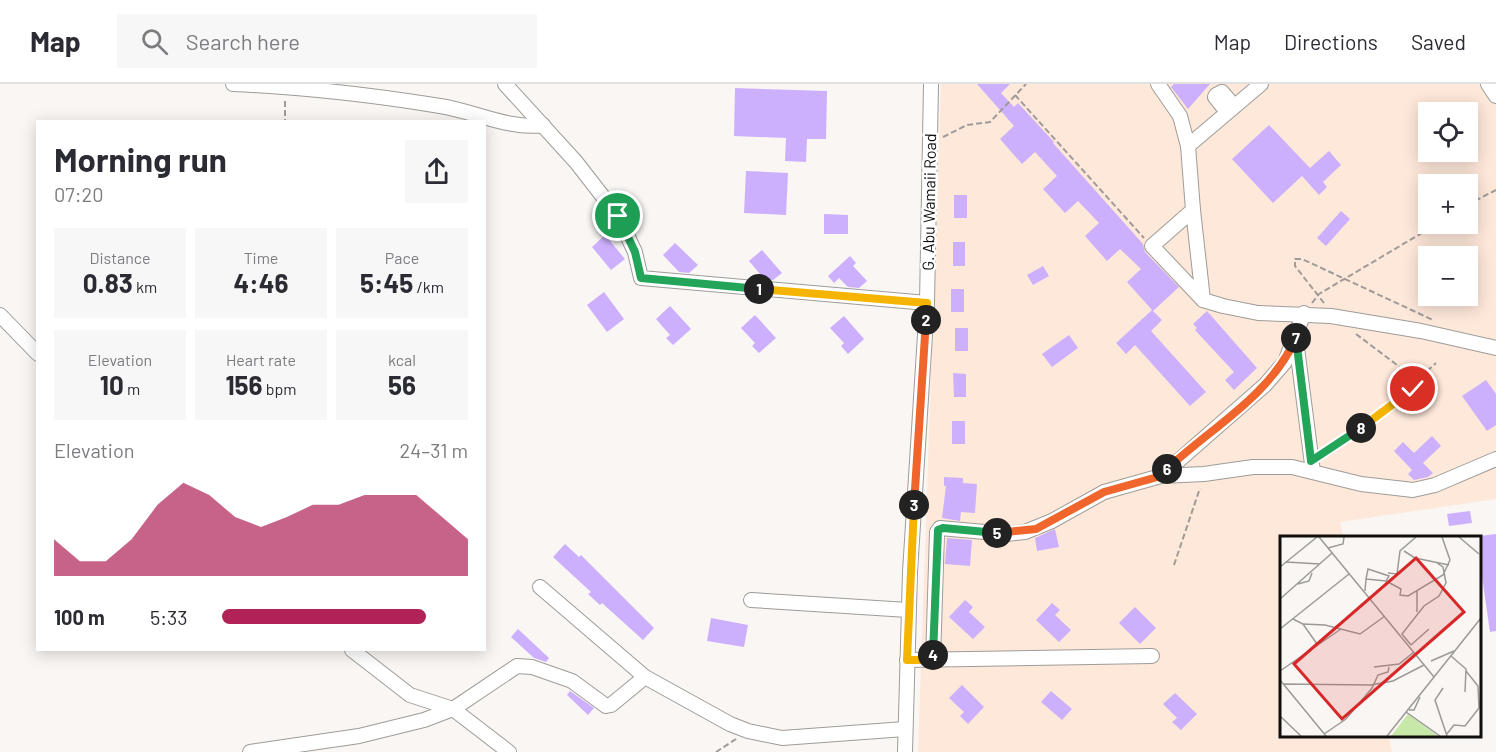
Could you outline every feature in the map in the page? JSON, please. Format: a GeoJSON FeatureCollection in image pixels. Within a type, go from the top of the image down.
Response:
{"type":"FeatureCollection","features":[{"type":"Feature","properties":{"kind":"street"},"geometry":{"type":"LineString","coordinates":[[233,84],[284,85],[440,106],[478,113],[526,128],[543,125]]}},
{"type":"Feature","properties":{"kind":"street"},"geometry":{"type":"LineString","coordinates":[[505,84],[576,162],[618,216],[635,252],[638,272],[646,280],[927,303]]}},
{"type":"Feature","properties":{"kind":"street","name":"G. Abu Wamaii Road"},"geometry":{"type":"LineString","coordinates":[[905,752],[908,610],[927,303],[931,84]]}},
{"type":"Feature","properties":{"kind":"street"},"geometry":{"type":"LineString","coordinates":[[1158,84],[1180,116],[1188,146],[1203,300]]}},
{"type":"Feature","properties":{"kind":"street"},"geometry":{"type":"LineString","coordinates":[[1188,146],[1261,84]]}},
{"type":"Feature","properties":{"kind":"street"},"geometry":{"type":"LineString","coordinates":[[1488,84],[1496,96]]}},
{"type":"Feature","properties":{"kind":"street"},"geometry":{"type":"LineString","coordinates":[[1193,210],[1152,246],[1203,300],[1258,313],[1304,313],[1421,331],[1496,348]]}},
{"type":"Feature","properties":{"kind":"street"},"geometry":{"type":"LineString","coordinates":[[1161,476],[1265,385],[1285,362],[1304,313]]}},
{"type":"Feature","properties":{"kind":"street"},"geometry":{"type":"LineString","coordinates":[[0,315],[36,352]]}},
{"type":"Feature","properties":{"kind":"street"},"geometry":{"type":"LineString","coordinates":[[1296,337],[1312,466]]}},
{"type":"Feature","properties":{"kind":"street"},"geometry":{"type":"LineString","coordinates":[[933,660],[934,569],[940,528],[1007,534],[1025,532],[1052,521],[1104,492],[1161,476],[1204,474],[1253,466],[1312,466],[1361,484],[1413,490],[1436,485],[1496,459]]}},
{"type":"Feature","properties":{"kind":"street"},"geometry":{"type":"LineString","coordinates":[[540,586],[645,677],[730,724],[748,731],[782,738],[905,729]]}},
{"type":"Feature","properties":{"kind":"street"},"geometry":{"type":"LineString","coordinates":[[751,600],[908,610]]}},
{"type":"Feature","properties":{"kind":"street"},"geometry":{"type":"LineString","coordinates":[[353,651],[410,695],[453,709],[509,752]]}},
{"type":"Feature","properties":{"kind":"street"},"geometry":{"type":"LineString","coordinates":[[907,660],[1152,656]]}},
{"type":"Feature","properties":{"kind":"street"},"geometry":{"type":"LineString","coordinates":[[250,752],[397,728],[453,709],[517,666],[532,667],[572,681],[606,706],[645,677]]}},
{"type":"Feature","properties":{"kind":"path"},"geometry":{"type":"LineString","coordinates":[[931,141],[953,134],[967,125],[990,122],[1026,84]]}},
{"type":"Feature","properties":{"kind":"path"},"geometry":{"type":"LineString","coordinates":[[284,85],[285,120]]}},
{"type":"Feature","properties":{"kind":"path"},"geometry":{"type":"LineString","coordinates":[[1015,95],[1152,246]]}},
{"type":"Feature","properties":{"kind":"path"},"geometry":{"type":"LineString","coordinates":[[1478,199],[1496,190]]}},
{"type":"Feature","properties":{"kind":"path"},"geometry":{"type":"LineString","coordinates":[[1304,313],[1319,294],[1420,234]]}},
{"type":"Feature","properties":{"kind":"path"},"geometry":{"type":"LineString","coordinates":[[1312,466],[1408,394],[1417,380]]}},
{"type":"Feature","properties":{"kind":"path"},"geometry":{"type":"LineString","coordinates":[[1174,565],[1204,474]]}},
{"type":"Feature","properties":{"kind":"path"},"geometry":{"type":"LineString","coordinates":[[716,752],[748,731]]}},
{"type":"Feature","properties":{"kind":"shaded area"},"geometry":{"type":"Polygon","coordinates":[[[941,84],[1496,84],[1496,499],[1340,522],[1343,536],[1280,536],[1280,737],[1389,737],[1392,752],[918,752],[941,84]]]}},
{"type":"Feature","properties":{"kind":"building"},"geometry":{"type":"Polygon","coordinates":[[[977,84],[1010,84],[1001,93],[1014,107],[1018,103],[1054,142],[1143,244],[1145,252],[1179,287],[1153,311],[1162,320],[1151,331],[1206,392],[1190,406],[1135,345],[1126,354],[1116,343],[1152,310],[1127,282],[1141,269],[1120,249],[1107,261],[1085,236],[1099,223],[1078,201],[1065,213],[1043,189],[1057,176],[1035,152],[1022,164],[1000,139],[1014,126],[977,84]]]}},
{"type":"Feature","properties":{"kind":"building"},"geometry":{"type":"Polygon","coordinates":[[[1174,84],[1210,84],[1188,109],[1171,87],[1174,84]]]}},
{"type":"Feature","properties":{"kind":"building"},"geometry":{"type":"Polygon","coordinates":[[[735,88],[827,91],[826,139],[807,139],[806,162],[785,161],[786,138],[734,136],[735,88]]]}},
{"type":"Feature","properties":{"kind":"building"},"geometry":{"type":"Polygon","coordinates":[[[1269,125],[1310,168],[1329,151],[1341,165],[1323,182],[1327,187],[1319,195],[1302,176],[1273,203],[1232,159],[1269,125]]]}},
{"type":"Feature","properties":{"kind":"building"},"geometry":{"type":"Polygon","coordinates":[[[746,171],[788,173],[786,215],[744,213],[746,171]]]}},
{"type":"Feature","properties":{"kind":"building"},"geometry":{"type":"Polygon","coordinates":[[[954,195],[967,195],[967,218],[954,218],[954,195]]]}},
{"type":"Feature","properties":{"kind":"building"},"geometry":{"type":"Polygon","coordinates":[[[1341,211],[1350,219],[1326,246],[1317,238],[1341,211]]]}},
{"type":"Feature","properties":{"kind":"building"},"geometry":{"type":"Polygon","coordinates":[[[824,214],[848,215],[848,234],[824,234],[824,214]]]}},
{"type":"Feature","properties":{"kind":"building"},"geometry":{"type":"Polygon","coordinates":[[[605,235],[625,259],[611,270],[592,247],[605,235]]]}},
{"type":"Feature","properties":{"kind":"building"},"geometry":{"type":"Polygon","coordinates":[[[953,242],[965,242],[965,266],[953,266],[953,242]]]}},
{"type":"Feature","properties":{"kind":"building"},"geometry":{"type":"Polygon","coordinates":[[[675,243],[698,265],[689,273],[679,272],[663,255],[675,243]]]}},
{"type":"Feature","properties":{"kind":"building"},"geometry":{"type":"Polygon","coordinates":[[[762,250],[782,273],[773,280],[765,280],[749,261],[762,250]]]}},
{"type":"Feature","properties":{"kind":"building"},"geometry":{"type":"Polygon","coordinates":[[[850,256],[856,263],[853,266],[867,281],[859,288],[848,287],[839,278],[834,283],[828,276],[850,256]]]}},
{"type":"Feature","properties":{"kind":"building"},"geometry":{"type":"Polygon","coordinates":[[[1043,266],[1049,276],[1033,285],[1027,275],[1043,266]]]}},
{"type":"Feature","properties":{"kind":"building"},"geometry":{"type":"Polygon","coordinates":[[[951,289],[964,289],[964,312],[951,312],[951,289]]]}},
{"type":"Feature","properties":{"kind":"building"},"geometry":{"type":"Polygon","coordinates":[[[604,292],[624,319],[607,332],[587,305],[604,292]]]}},
{"type":"Feature","properties":{"kind":"building"},"geometry":{"type":"Polygon","coordinates":[[[670,306],[691,329],[673,345],[666,338],[670,335],[656,319],[670,306]]]}},
{"type":"Feature","properties":{"kind":"building"},"geometry":{"type":"Polygon","coordinates":[[[1207,311],[1257,368],[1234,390],[1225,380],[1234,372],[1195,330],[1197,328],[1193,324],[1207,311]]]}},
{"type":"Feature","properties":{"kind":"building"},"geometry":{"type":"Polygon","coordinates":[[[755,315],[776,338],[759,353],[752,346],[755,343],[741,328],[755,315]]]}},
{"type":"Feature","properties":{"kind":"building"},"geometry":{"type":"Polygon","coordinates":[[[844,316],[864,339],[848,354],[841,346],[844,343],[830,328],[844,316]]]}},
{"type":"Feature","properties":{"kind":"building"},"geometry":{"type":"Polygon","coordinates":[[[955,328],[968,328],[968,351],[955,351],[955,328]]]}},
{"type":"Feature","properties":{"kind":"building"},"geometry":{"type":"Polygon","coordinates":[[[1069,335],[1078,348],[1052,367],[1042,354],[1069,335]]]}},
{"type":"Feature","properties":{"kind":"building"},"geometry":{"type":"Polygon","coordinates":[[[953,373],[966,374],[966,397],[954,397],[953,373]]]}},
{"type":"Feature","properties":{"kind":"building"},"geometry":{"type":"Polygon","coordinates":[[[1486,380],[1496,394],[1496,425],[1487,431],[1462,396],[1486,380]]]}},
{"type":"Feature","properties":{"kind":"building"},"geometry":{"type":"Polygon","coordinates":[[[952,421],[965,421],[965,444],[952,444],[952,421]]]}},
{"type":"Feature","properties":{"kind":"building"},"geometry":{"type":"Polygon","coordinates":[[[1432,436],[1441,446],[1423,463],[1433,473],[1428,477],[1414,480],[1408,474],[1412,470],[1394,451],[1403,442],[1414,453],[1432,436]]]}},
{"type":"Feature","properties":{"kind":"building"},"geometry":{"type":"Polygon","coordinates":[[[944,477],[963,478],[963,483],[977,484],[975,513],[961,512],[960,521],[942,518],[946,486],[944,486],[944,477]]]}},
{"type":"Feature","properties":{"kind":"building"},"geometry":{"type":"Polygon","coordinates":[[[1470,511],[1472,523],[1449,526],[1447,514],[1470,511]]]}},
{"type":"Feature","properties":{"kind":"building"},"geometry":{"type":"Polygon","coordinates":[[[1055,529],[1059,547],[1037,551],[1035,538],[1055,529]]]}},
{"type":"Feature","properties":{"kind":"building"},"geometry":{"type":"Polygon","coordinates":[[[1496,534],[1496,631],[1490,632],[1481,570],[1481,536],[1479,536],[1496,534]]]}},
{"type":"Feature","properties":{"kind":"building"},"geometry":{"type":"Polygon","coordinates":[[[947,538],[972,540],[970,566],[945,564],[947,538]]]}},
{"type":"Feature","properties":{"kind":"building"},"geometry":{"type":"Polygon","coordinates":[[[565,544],[579,557],[581,555],[654,628],[643,640],[602,603],[600,605],[588,594],[591,592],[553,557],[565,544]]]}},
{"type":"Feature","properties":{"kind":"building"},"geometry":{"type":"Polygon","coordinates":[[[965,600],[973,607],[969,612],[985,627],[973,639],[949,617],[965,600]]]}},
{"type":"Feature","properties":{"kind":"building"},"geometry":{"type":"Polygon","coordinates":[[[1052,603],[1060,610],[1055,615],[1071,630],[1059,642],[1036,620],[1052,603]]]}},
{"type":"Feature","properties":{"kind":"building"},"geometry":{"type":"Polygon","coordinates":[[[1135,607],[1156,628],[1140,644],[1119,623],[1135,607]]]}},
{"type":"Feature","properties":{"kind":"building"},"geometry":{"type":"Polygon","coordinates":[[[711,618],[748,625],[744,647],[707,641],[711,618]]]}},
{"type":"Feature","properties":{"kind":"building"},"geometry":{"type":"Polygon","coordinates":[[[518,629],[549,658],[546,662],[534,658],[511,637],[518,629]]]}},
{"type":"Feature","properties":{"kind":"building"},"geometry":{"type":"Polygon","coordinates":[[[962,685],[984,707],[968,724],[960,716],[964,712],[949,698],[962,685]]]}},
{"type":"Feature","properties":{"kind":"building"},"geometry":{"type":"Polygon","coordinates":[[[570,691],[594,708],[588,715],[567,695],[570,691]]]}},
{"type":"Feature","properties":{"kind":"building"},"geometry":{"type":"Polygon","coordinates":[[[1051,691],[1072,709],[1062,720],[1041,702],[1051,691]]]}},
{"type":"Feature","properties":{"kind":"building"},"geometry":{"type":"Polygon","coordinates":[[[1175,693],[1197,714],[1181,730],[1172,722],[1177,718],[1163,704],[1175,693]]]}},
{"type":"Feature","properties":{"kind":"route"},"geometry":{"type":"LineString","coordinates":[[618,216],[635,252],[638,272],[641,278],[646,280],[927,303],[910,572],[907,660],[933,660],[934,569],[937,532],[940,528],[1007,534],[1025,532],[1052,521],[1104,492],[1124,484],[1161,476],[1265,385],[1285,362],[1296,337],[1311,461],[1364,426],[1413,389]]}}]}
